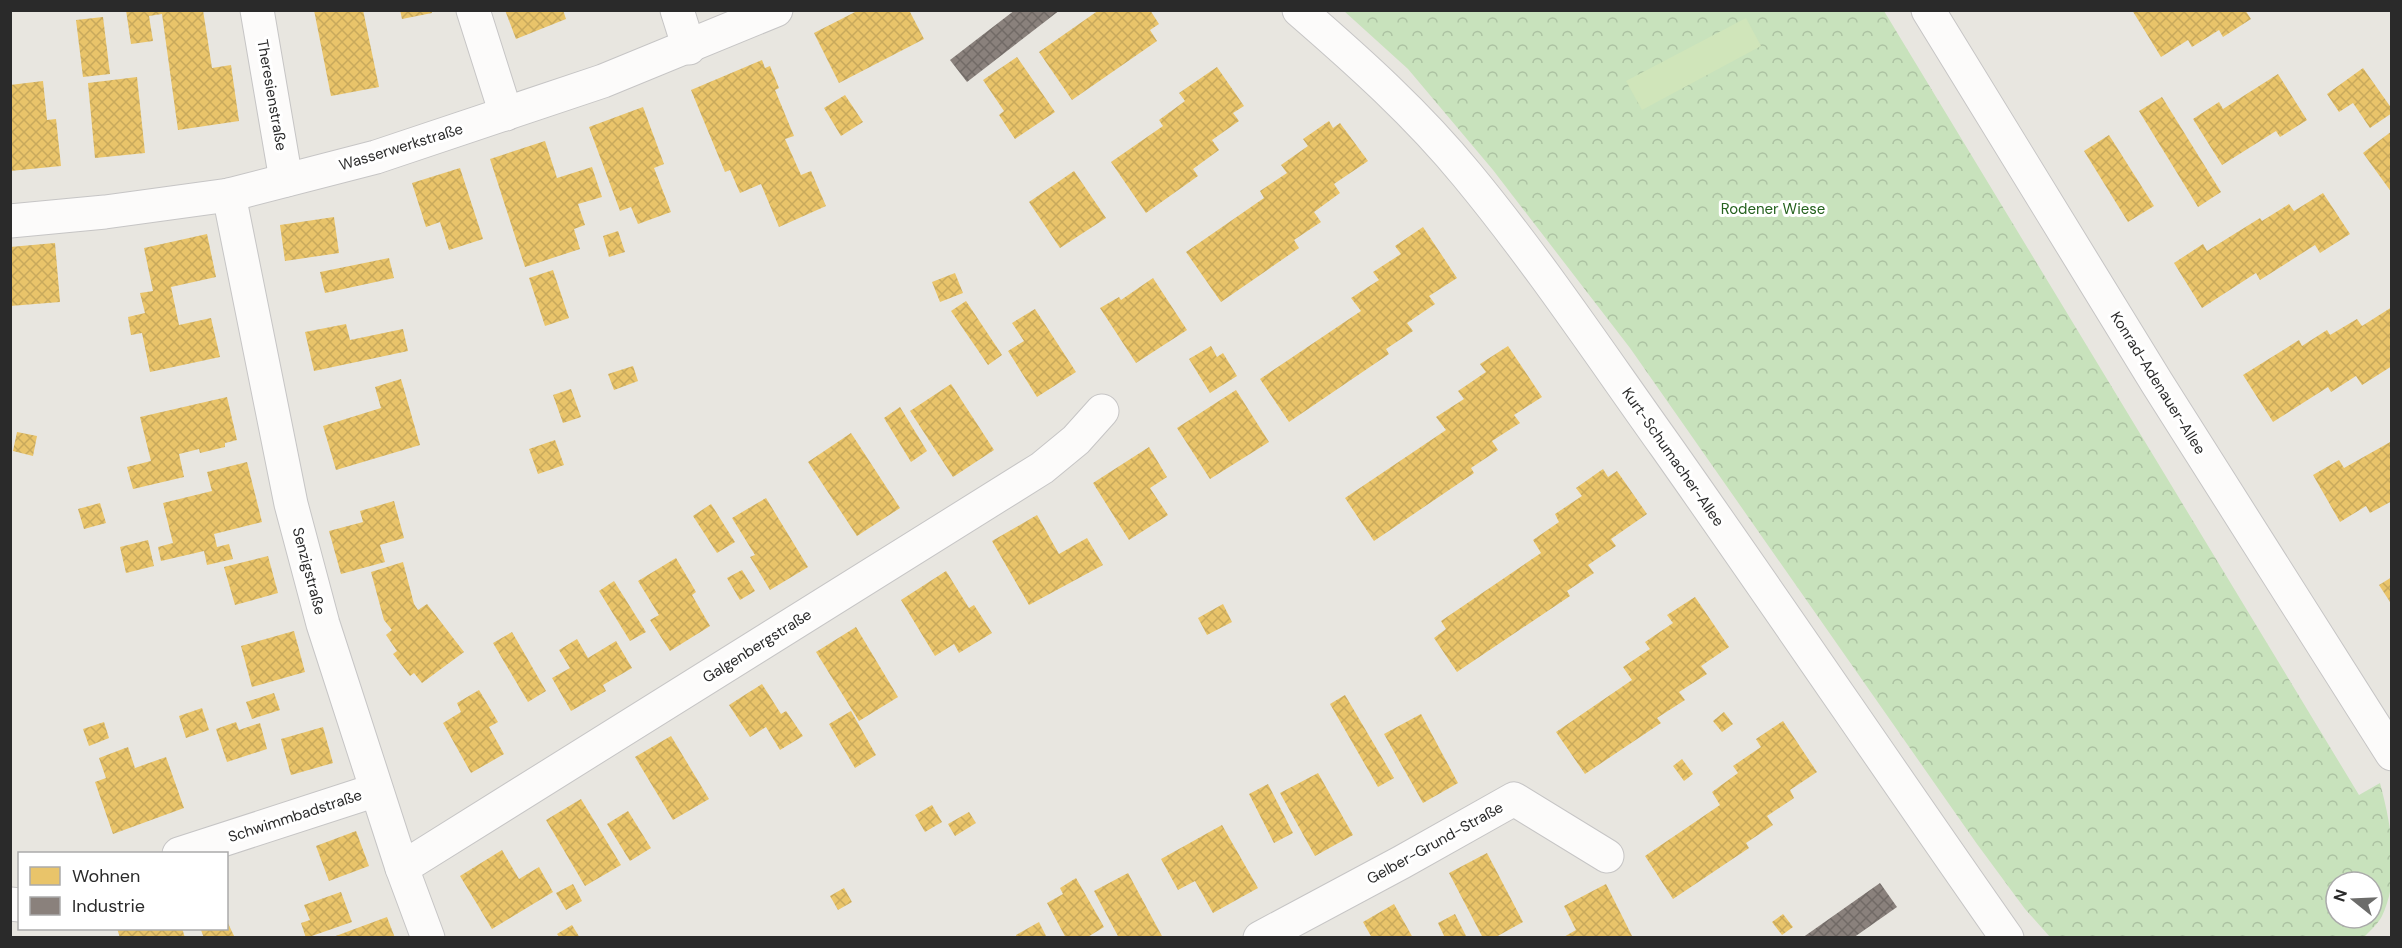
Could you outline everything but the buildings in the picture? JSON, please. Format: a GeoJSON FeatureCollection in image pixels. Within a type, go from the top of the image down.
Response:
{"type":"FeatureCollection","features":[{"type":"Feature","properties":{"kind":"street","name":"Theresienstraße"},"geometry":{"type":"LineString","coordinates":[[257,10],[286,180]]}},
{"type":"Feature","properties":{"kind":"street"},"geometry":{"type":"LineString","coordinates":[[473,10],[506,114]]}},
{"type":"Feature","properties":{"kind":"street"},"geometry":{"type":"LineString","coordinates":[[677,10],[689,48]]}},
{"type":"Feature","properties":{"kind":"street","name":"Wasserwerkstraße"},"geometry":{"type":"LineString","coordinates":[[10,221],[105,212],[229,195],[376,157],[603,81],[689,48],[776,10]]}},
{"type":"Feature","properties":{"kind":"street","name":"Kurt-Schumacher-Allee"},"geometry":{"type":"LineString","coordinates":[[1299,10],[1356,59],[1440,144],[1468,176],[1550,284],[1727,533],[2007,938]]}},
{"type":"Feature","properties":{"kind":"street","name":"Konrad-Adenauer-Allee"},"geometry":{"type":"LineString","coordinates":[[1928,10],[2157,383],[2391,754]]}},
{"type":"Feature","properties":{"kind":"street","name":"Senzigstraße"},"geometry":{"type":"LineString","coordinates":[[229,195],[291,504],[323,624],[402,868],[428,938]]}},
{"type":"Feature","properties":{"kind":"street","name":"Galgenbergstraße"},"geometry":{"type":"LineString","coordinates":[[402,868],[1042,468],[1076,440],[1102,411]]}},
{"type":"Feature","properties":{"kind":"street","name":"Schwimmbadstraße"},"geometry":{"type":"LineString","coordinates":[[185,852],[376,790]]}},
{"type":"Feature","properties":{"kind":"street","name":"Gelber-Grund-Straße"},"geometry":{"type":"LineString","coordinates":[[1260,938],[1514,799],[1607,856]]}},
{"type":"Feature","properties":{"kind":"green space","name":"Rodener Wiese"},"geometry":{"type":"Polygon","coordinates":[[[1344,11],[1884,11],[2359,795],[2380,783],[2388,816],[2393,868],[2388,901],[2384,911],[2384,870],[2324,870],[2324,930],[2371,930],[2364,937],[2050,937],[2025,909],[1977,844],[1630,348],[1493,170],[1408,69],[1344,11]]]}},
{"type":"Feature","properties":{"kind":"green space"},"geometry":{"type":"Polygon","coordinates":[[[1746,18],[1761,46],[1642,110],[1626,81],[1746,18]]]}}]}
